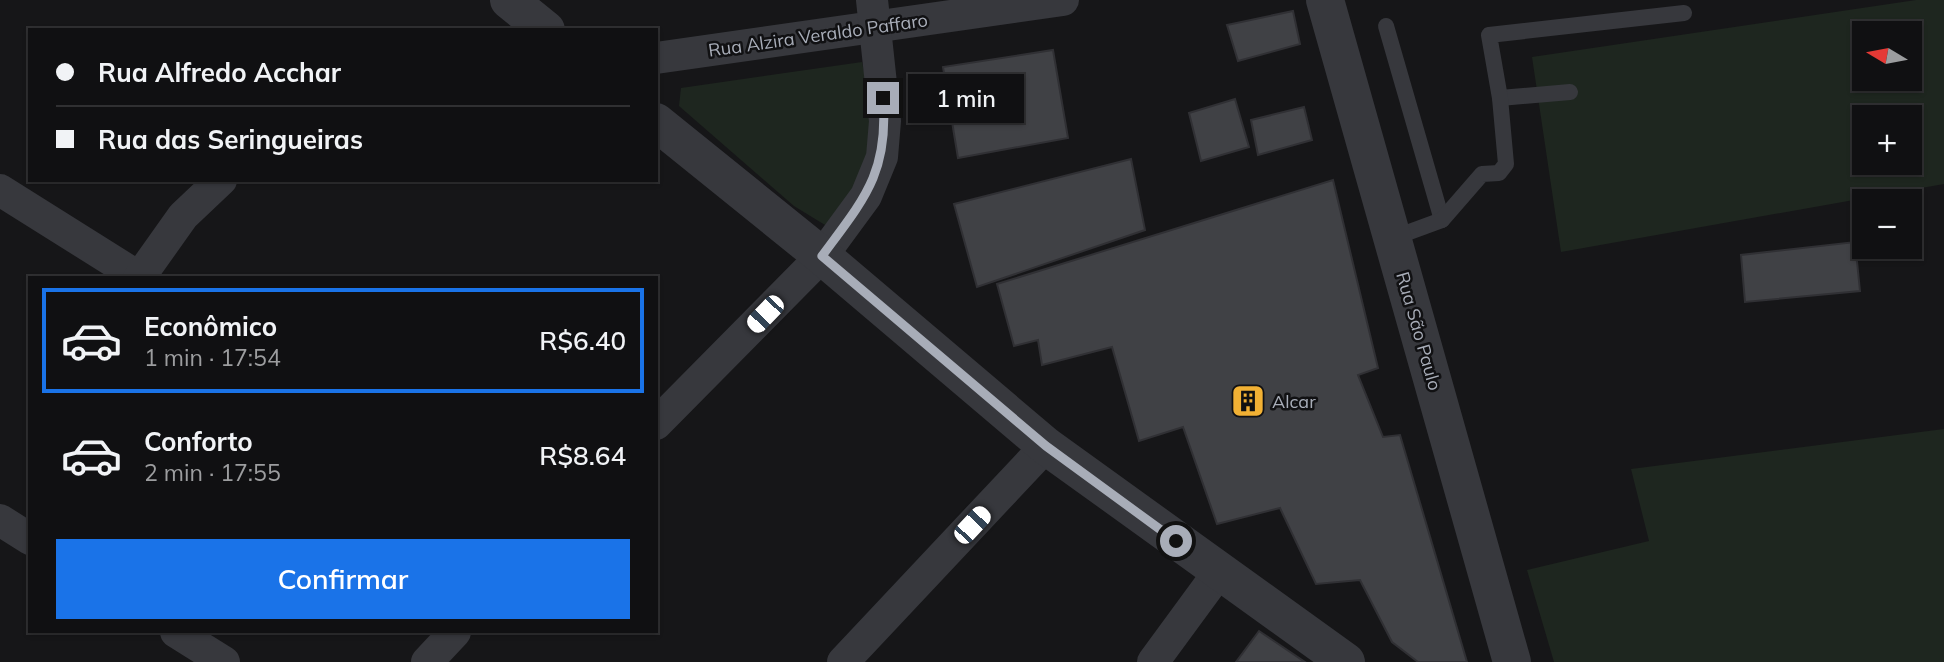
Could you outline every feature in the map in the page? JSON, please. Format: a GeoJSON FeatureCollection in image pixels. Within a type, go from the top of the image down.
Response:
{"type":"FeatureCollection","features":[{"type":"Feature","properties":{"kind":"street"},"geometry":{"type":"LineString","coordinates":[[509,0],[544,28]]}},
{"type":"Feature","properties":{"kind":"street","name":"Rua Alzira Veraldo Paffaro"},"geometry":{"type":"LineString","coordinates":[[658,58],[875,14],[1063,0]]}},
{"type":"Feature","properties":{"kind":"street","name":"Rua São Paulo"},"geometry":{"type":"LineString","coordinates":[[1325,0],[1512,662]]}},
{"type":"Feature","properties":{"kind":"street"},"geometry":{"type":"LineString","coordinates":[[658,422],[822,256],[866,196],[882,158],[885,121],[875,14]]}},
{"type":"Feature","properties":{"kind":"street"},"geometry":{"type":"LineString","coordinates":[[658,124],[822,256],[1046,446],[1346,662]]}},
{"type":"Feature","properties":{"kind":"street"},"geometry":{"type":"LineString","coordinates":[[140,276],[183,216],[219,182]]}},
{"type":"Feature","properties":{"kind":"street"},"geometry":{"type":"LineString","coordinates":[[0,190],[136,276]]}},
{"type":"Feature","properties":{"kind":"street"},"geometry":{"type":"LineString","coordinates":[[843,662],[1046,446]]}},
{"type":"Feature","properties":{"kind":"street"},"geometry":{"type":"LineString","coordinates":[[0,520],[28,538]]}},
{"type":"Feature","properties":{"kind":"street"},"geometry":{"type":"LineString","coordinates":[[1153,662],[1219,572]]}},
{"type":"Feature","properties":{"kind":"street"},"geometry":{"type":"LineString","coordinates":[[178,633],[224,662]]}},
{"type":"Feature","properties":{"kind":"street"},"geometry":{"type":"LineString","coordinates":[[427,662],[454,633]]}},
{"type":"Feature","properties":{"kind":"lane"},"geometry":{"type":"LineString","coordinates":[[1393,238],[1442,220],[1482,174],[1499,173],[1506,163],[1500,98],[1489,36],[1684,13]]}},
{"type":"Feature","properties":{"kind":"lane"},"geometry":{"type":"LineString","coordinates":[[1385,26],[1442,220]]}},
{"type":"Feature","properties":{"kind":"lane"},"geometry":{"type":"LineString","coordinates":[[1500,98],[1570,92]]}},
{"type":"Feature","properties":{"kind":"shaded area"},"geometry":{"type":"Polygon","coordinates":[[[1916,0],[1944,0],[1944,184],[1916,189],[1852,189],[1852,200],[1561,252],[1532,57],[1916,0]]]}},
{"type":"Feature","properties":{"kind":"shaded area"},"geometry":{"type":"Polygon","coordinates":[[[862,62],[871,110],[870,150],[856,187],[825,225],[794,206],[679,106],[681,88],[862,62]]]}},
{"type":"Feature","properties":{"kind":"shaded area"},"geometry":{"type":"Polygon","coordinates":[[[1944,429],[1944,662],[1554,662],[1527,570],[1649,541],[1631,469],[1944,429]]]}},
{"type":"Feature","properties":{"kind":"building"},"geometry":{"type":"Polygon","coordinates":[[[1293,11],[1300,44],[1238,61],[1227,25],[1293,11]]]}},
{"type":"Feature","properties":{"kind":"building"},"geometry":{"type":"Polygon","coordinates":[[[1053,50],[1068,138],[958,158],[943,67],[1053,50]]]}},
{"type":"Feature","properties":{"kind":"building"},"geometry":{"type":"Polygon","coordinates":[[[1235,99],[1249,147],[1201,161],[1189,113],[1235,99]]]}},
{"type":"Feature","properties":{"kind":"building"},"geometry":{"type":"Polygon","coordinates":[[[1304,107],[1312,140],[1258,155],[1251,120],[1304,107]]]}},
{"type":"Feature","properties":{"kind":"building"},"geometry":{"type":"Polygon","coordinates":[[[1131,159],[1145,230],[977,287],[954,204],[1131,159]]]}},
{"type":"Feature","properties":{"kind":"building","name":"Alcar"},"geometry":{"type":"Polygon","coordinates":[[[1333,180],[1378,368],[1358,375],[1383,437],[1400,435],[1467,662],[1418,662],[1392,642],[1360,580],[1316,584],[1280,508],[1217,524],[1183,427],[1139,441],[1112,347],[1042,365],[1038,340],[1014,346],[997,284],[1333,180]]]}},
{"type":"Feature","properties":{"kind":"building"},"geometry":{"type":"Polygon","coordinates":[[[1852,242],[1852,259],[1857,259],[1860,291],[1745,302],[1741,255],[1852,242]]]}},
{"type":"Feature","properties":{"kind":"building"},"geometry":{"type":"Polygon","coordinates":[[[1259,631],[1305,662],[1236,662],[1259,631]]]}},
{"type":"Feature","properties":{"kind":"place","name":"Alcar"},"geometry":{"type":"Point","coordinates":[1248,401]}},
{"type":"Feature","properties":{"kind":"route"},"geometry":{"type":"LineString","coordinates":[[883,98],[885,121],[882,158],[866,196],[822,256],[1046,446],[1176,541]]}}]}
